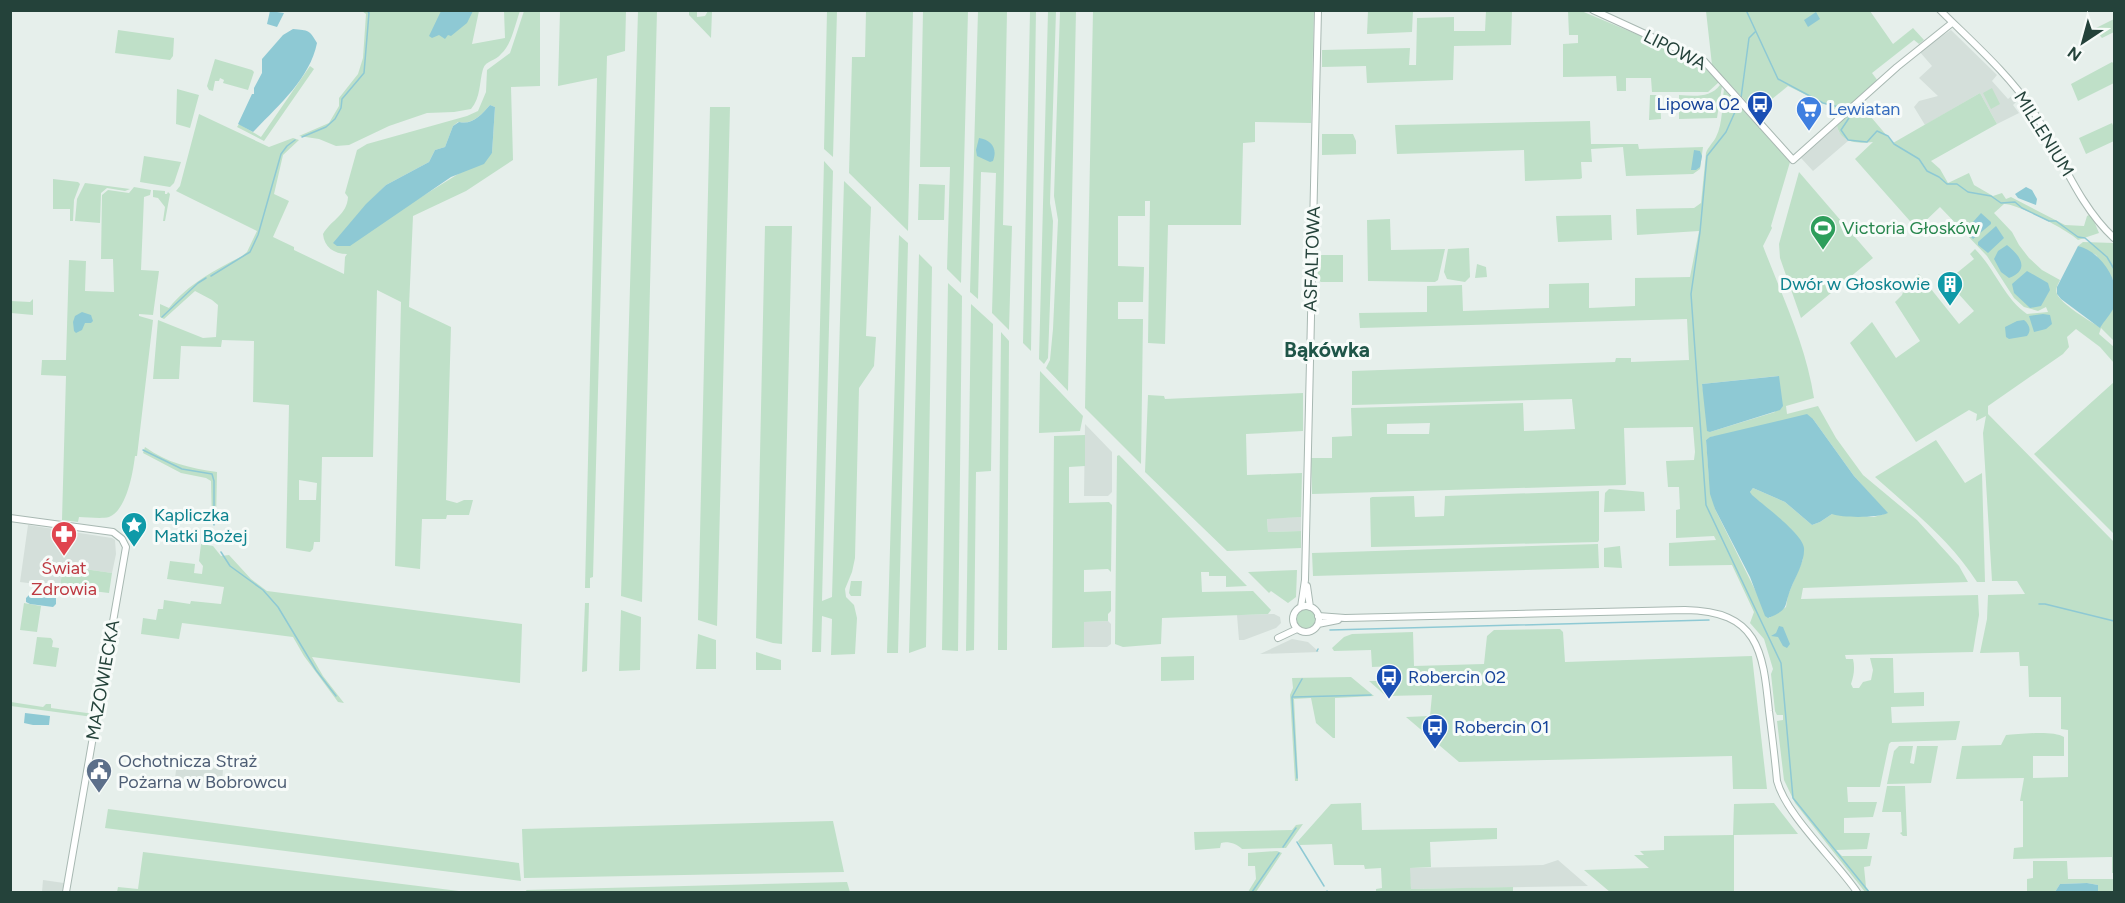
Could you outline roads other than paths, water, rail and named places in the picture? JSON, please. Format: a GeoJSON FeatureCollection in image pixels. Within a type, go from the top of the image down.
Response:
{"type":"FeatureCollection","features":[{"type":"Feature","properties":{"kind":"street","name":"ASFALTOWA"},"geometry":{"type":"LineString","coordinates":[[1301,607],[1305,580],[1318,10]]}},
{"type":"Feature","properties":{"kind":"street","name":"LIPOWA"},"geometry":{"type":"LineString","coordinates":[[1593,10],[1699,58],[1709,65],[1793,160],[1939,31],[1952,23]]}},
{"type":"Feature","properties":{"kind":"street","name":"MILLENIUM"},"geometry":{"type":"LineString","coordinates":[[1940,10],[2027,102],[2089,207],[2103,227],[2115,238]]}},
{"type":"Feature","properties":{"kind":"street","name":"MAZOWIECKA"},"geometry":{"type":"LineString","coordinates":[[10,518],[110,532],[122,539],[126,547],[66,892]]}},
{"type":"Feature","properties":{"kind":"street","name":"ASFALTOWA"},"geometry":{"type":"LineString","coordinates":[[1305,580],[1310,607]]}},
{"type":"Feature","properties":{"kind":"street"},"geometry":{"type":"LineString","coordinates":[[1297,629],[1278,638],[1293,623],[1295,612],[1301,607],[1310,607],[1315,610],[1318,624]]}},
{"type":"Feature","properties":{"kind":"street"},"geometry":{"type":"LineString","coordinates":[[1318,616],[1345,618],[1685,610],[1710,611],[1729,618],[1752,636],[1763,660],[1777,781],[1782,794],[1857,892]]}},
{"type":"Feature","properties":{"kind":"street"},"geometry":{"type":"LineString","coordinates":[[1293,623],[1297,629],[1310,632],[1318,624],[1345,618]]}},
{"type":"Feature","properties":{"kind":"water"},"geometry":{"type":"Polygon","coordinates":[[[441,10],[473,11],[467,23],[451,36],[448,35],[445,39],[439,35],[432,38],[429,36],[441,10]]]}},
{"type":"Feature","properties":{"kind":"water"},"geometry":{"type":"Polygon","coordinates":[[[270,11],[284,13],[277,27],[267,24],[270,11]]]}},
{"type":"Feature","properties":{"kind":"water"},"geometry":{"type":"Polygon","coordinates":[[[1816,12],[1820,19],[1808,27],[1804,20],[1816,12]]]}},
{"type":"Feature","properties":{"kind":"water"},"geometry":{"type":"Polygon","coordinates":[[[293,29],[306,31],[312,35],[317,43],[313,56],[293,90],[253,132],[238,124],[262,73],[262,59],[283,35],[293,29]]]}},
{"type":"Feature","properties":{"kind":"water"},"geometry":{"type":"Polygon","coordinates":[[[490,105],[495,107],[492,153],[484,164],[451,177],[350,246],[337,246],[333,243],[366,204],[386,185],[429,162],[435,150],[445,147],[453,126],[459,122],[473,121],[490,105]]]}},
{"type":"Feature","properties":{"kind":"water"},"geometry":{"type":"Polygon","coordinates":[[[979,138],[992,145],[995,152],[993,161],[990,162],[977,156],[979,138]]]}},
{"type":"Feature","properties":{"kind":"water"},"geometry":{"type":"Polygon","coordinates":[[[1694,150],[1700,151],[1702,156],[1700,167],[1691,170],[1694,150]]]}},
{"type":"Feature","properties":{"kind":"water"},"geometry":{"type":"Polygon","coordinates":[[[2026,187],[2032,190],[2037,199],[2036,205],[2018,198],[2015,194],[2026,187]]]}},
{"type":"Feature","properties":{"kind":"water"},"geometry":{"type":"Polygon","coordinates":[[[1981,213],[1991,224],[1973,239],[1965,231],[1981,213]]]}},
{"type":"Feature","properties":{"kind":"water"},"geometry":{"type":"Polygon","coordinates":[[[1996,226],[2004,238],[1988,253],[1978,245],[1978,242],[1996,226]]]}},
{"type":"Feature","properties":{"kind":"water"},"geometry":{"type":"Polygon","coordinates":[[[2007,245],[2021,263],[2020,271],[2009,278],[2001,272],[1994,259],[1998,251],[2007,245]]]}},
{"type":"Feature","properties":{"kind":"water"},"geometry":{"type":"Polygon","coordinates":[[[2078,246],[2095,254],[2113,279],[2116,298],[2114,307],[2100,328],[2057,294],[2057,287],[2078,246]]]}},
{"type":"Feature","properties":{"kind":"water"},"geometry":{"type":"Polygon","coordinates":[[[2027,271],[2048,283],[2050,290],[2041,306],[2030,308],[2014,293],[2012,284],[2027,271]]]}},
{"type":"Feature","properties":{"kind":"water"},"geometry":{"type":"Polygon","coordinates":[[[82,312],[91,315],[93,321],[85,323],[82,330],[76,333],[73,322],[75,316],[82,312]]]}},
{"type":"Feature","properties":{"kind":"water"},"geometry":{"type":"Polygon","coordinates":[[[2050,315],[2052,324],[2046,329],[2034,332],[2029,316],[2050,315]]]}},
{"type":"Feature","properties":{"kind":"water"},"geometry":{"type":"Polygon","coordinates":[[[2024,320],[2029,327],[2027,336],[2009,339],[2006,337],[2005,327],[2024,320]]]}},
{"type":"Feature","properties":{"kind":"water"},"geometry":{"type":"Polygon","coordinates":[[[1779,376],[1783,406],[1780,410],[1707,431],[1702,384],[1779,376]]]}},
{"type":"Feature","properties":{"kind":"water"},"geometry":{"type":"Polygon","coordinates":[[[1807,414],[1854,476],[1888,513],[1860,517],[1832,514],[1812,525],[1785,502],[1753,488],[1750,492],[1752,495],[1797,535],[1804,548],[1802,563],[1785,607],[1768,618],[1765,616],[1750,577],[1715,509],[1710,494],[1706,440],[1710,437],[1807,414]]]}},
{"type":"Feature","properties":{"kind":"water"},"geometry":{"type":"Polygon","coordinates":[[[31,593],[56,596],[56,604],[53,607],[30,604],[26,602],[26,598],[31,593]]]}},
{"type":"Feature","properties":{"kind":"water"},"geometry":{"type":"Polygon","coordinates":[[[1779,626],[1783,627],[1790,644],[1787,648],[1783,646],[1778,637],[1771,636],[1776,633],[1779,626]]]}},
{"type":"Feature","properties":{"kind":"water"},"geometry":{"type":"Polygon","coordinates":[[[25,713],[50,716],[49,725],[24,723],[25,713]]]}},
{"type":"Feature","properties":{"kind":"water"},"geometry":{"type":"Polygon","coordinates":[[[2060,884],[2098,885],[2098,892],[2055,892],[2060,884]]]}},
{"type":"Feature","properties":{"kind":"waterway"},"geometry":{"type":"LineString","coordinates":[[302,137],[326,127],[335,119],[341,108],[342,99],[364,73],[369,13],[367,10]]}},
{"type":"Feature","properties":{"kind":"waterway"},"geometry":{"type":"LineString","coordinates":[[1746,10],[1778,79],[1823,103],[1839,107],[1844,112]]}},
{"type":"Feature","properties":{"kind":"waterway"},"geometry":{"type":"LineString","coordinates":[[1741,98],[1749,38],[1755,32]]}},
{"type":"Feature","properties":{"kind":"waterway"},"geometry":{"type":"LineString","coordinates":[[1739,103],[1726,132],[1707,156],[1691,294],[1706,505],[1781,663],[1793,798],[1869,892]]}},
{"type":"Feature","properties":{"kind":"waterway"},"geometry":{"type":"LineString","coordinates":[[1847,115],[1849,118],[1841,130],[1848,140],[1867,142],[1877,131],[1888,136],[1894,144],[1919,159],[1927,171],[1947,184],[1957,184],[1968,192],[1991,196],[2001,203],[2015,202],[2022,208],[2049,221],[2056,221],[2078,237],[2085,238],[2107,257],[2114,269]]}},
{"type":"Feature","properties":{"kind":"waterway"},"geometry":{"type":"LineString","coordinates":[[211,276],[250,252],[258,235],[281,154],[295,140]]}},
{"type":"Feature","properties":{"kind":"waterway"},"geometry":{"type":"LineString","coordinates":[[162,317],[206,278]]}},
{"type":"Feature","properties":{"kind":"waterway"},"geometry":{"type":"LineString","coordinates":[[143,450],[182,469],[212,474],[214,525]]}},
{"type":"Feature","properties":{"kind":"waterway"},"geometry":{"type":"LineString","coordinates":[[221,552],[230,566],[263,590],[278,607],[316,670],[336,696]]}},
{"type":"Feature","properties":{"kind":"waterway"},"geometry":{"type":"LineString","coordinates":[[2039,604],[2114,621]]}},
{"type":"Feature","properties":{"kind":"waterway"},"geometry":{"type":"LineString","coordinates":[[1330,630],[1709,620]]}},
{"type":"Feature","properties":{"kind":"waterway"},"geometry":{"type":"LineString","coordinates":[[1297,778],[1292,697],[1302,679]]}},
{"type":"Feature","properties":{"kind":"waterway"},"geometry":{"type":"LineString","coordinates":[[1293,697],[1371,695]]}},
{"type":"Feature","properties":{"kind":"waterway"},"geometry":{"type":"LineString","coordinates":[[1283,847],[1296,828]]}},
{"type":"Feature","properties":{"kind":"waterway"},"geometry":{"type":"LineString","coordinates":[[1297,842],[1324,886]]}},
{"type":"Feature","properties":{"kind":"waterway"},"geometry":{"type":"LineString","coordinates":[[1252,892],[1279,853]]}},
{"type":"Feature","properties":{"kind":"place","name":"Lipowa 02"},"geometry":{"type":"Point","coordinates":[1760,127]}},
{"type":"Feature","properties":{"kind":"place","name":"Lewiatan"},"geometry":{"type":"Point","coordinates":[1809,132]}},
{"type":"Feature","properties":{"kind":"place","name":"Victoria Głosków"},"geometry":{"type":"Point","coordinates":[1823,251]}},
{"type":"Feature","properties":{"kind":"place","name":"Dwór w Głoskowie"},"geometry":{"type":"Point","coordinates":[1950,307]}},
{"type":"Feature","properties":{"kind":"place","name":"Kapliczka Matki Bożej"},"geometry":{"type":"Point","coordinates":[134,548]}},
{"type":"Feature","properties":{"kind":"place","name":"Świat Zdrowia"},"geometry":{"type":"Point","coordinates":[64,557]}},
{"type":"Feature","properties":{"kind":"place","name":"Robercin 02"},"geometry":{"type":"Point","coordinates":[1389,700]}},
{"type":"Feature","properties":{"kind":"place","name":"Robercin 01"},"geometry":{"type":"Point","coordinates":[1435,750]}},
{"type":"Feature","properties":{"kind":"place","name":"Ochotnicza Straż Pożarna w Bobrowcu"},"geometry":{"type":"Point","coordinates":[99,794]}},
{"type":"Feature","properties":{"kind":"district","name":"Bąkówka"},"geometry":{"type":"Point","coordinates":[1327,349]}}]}
